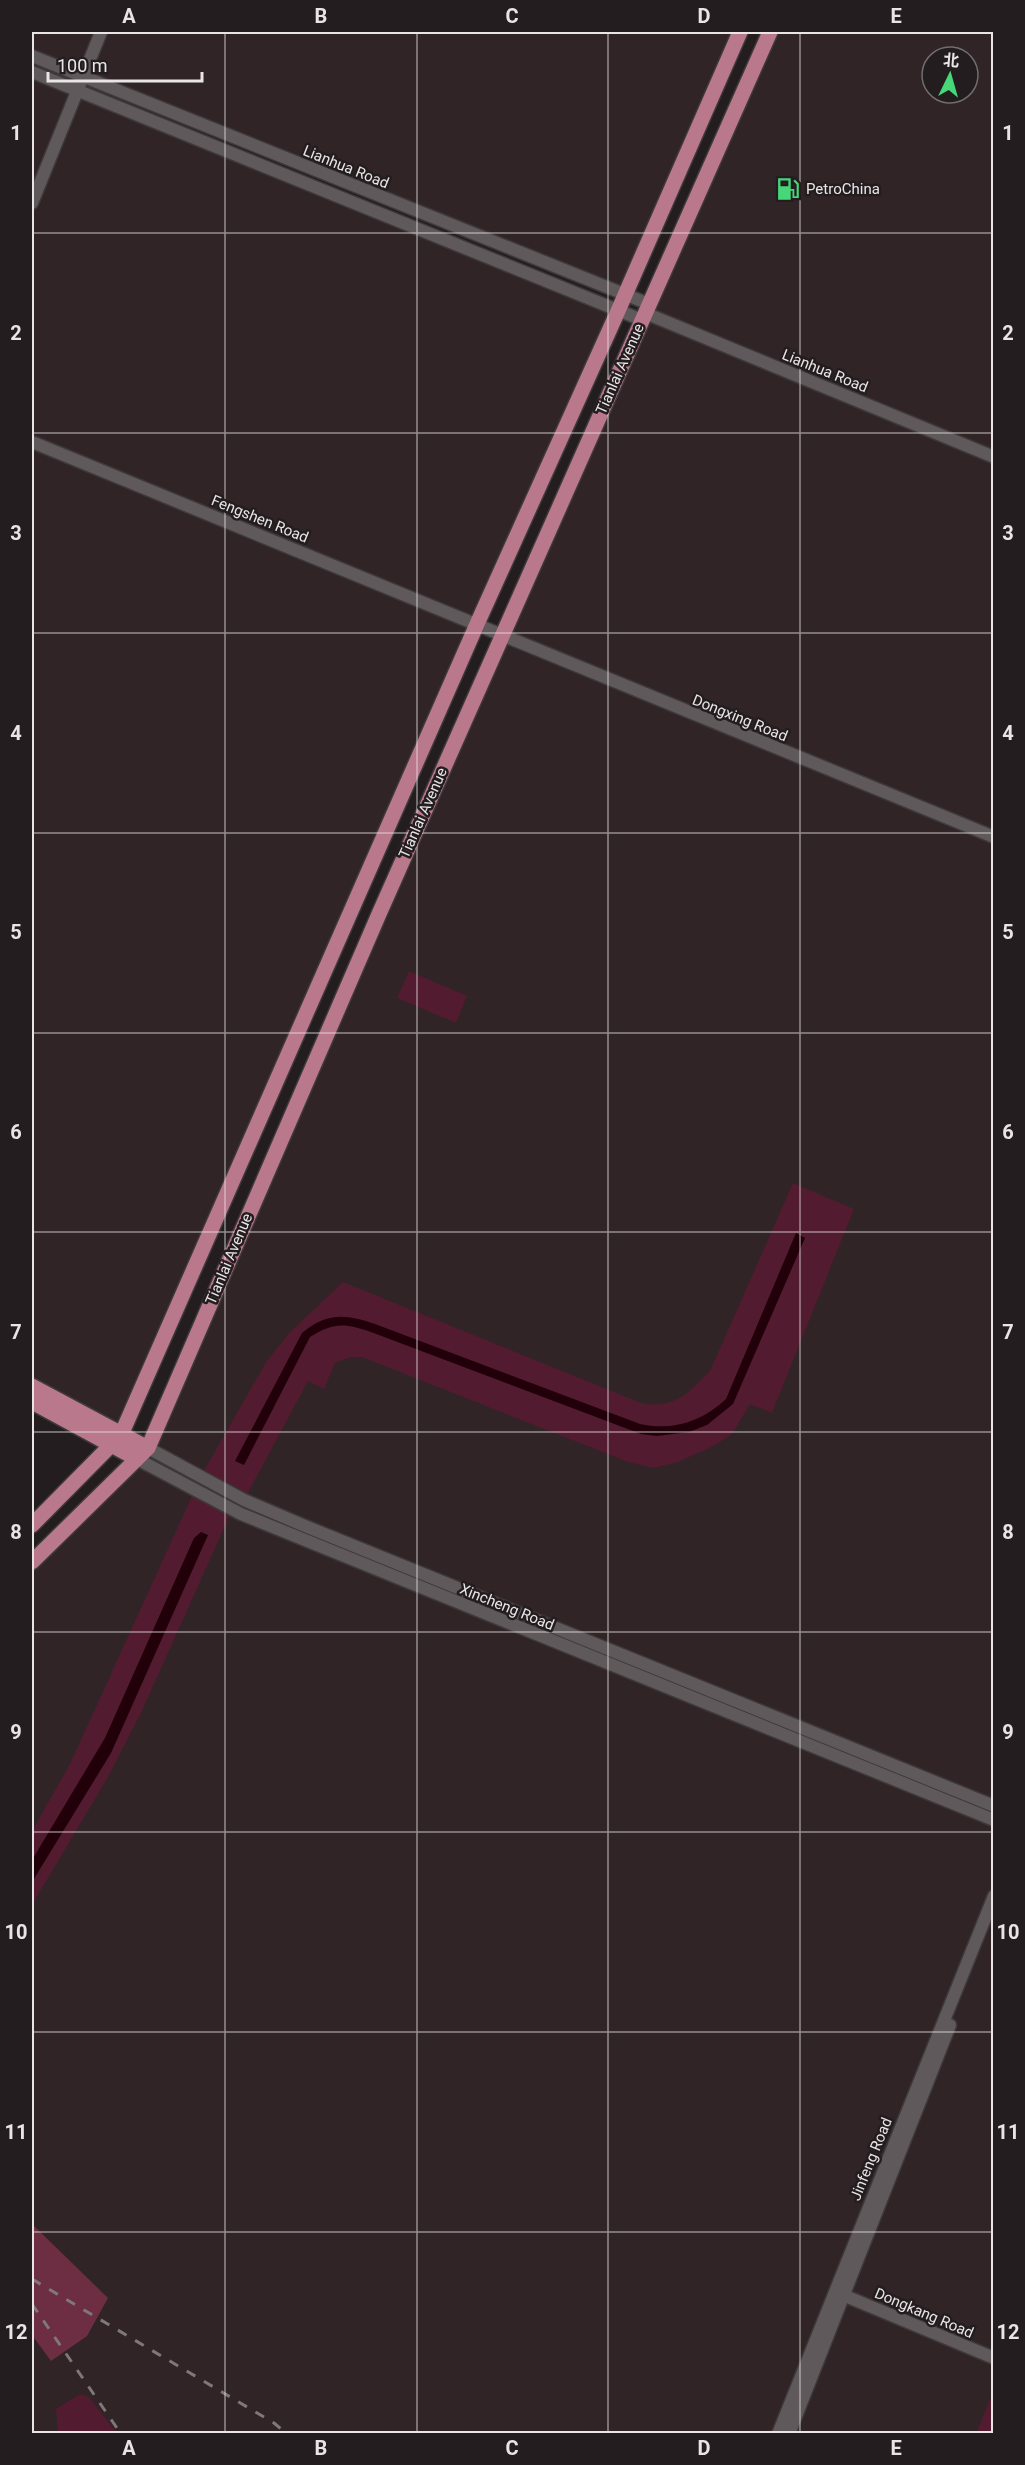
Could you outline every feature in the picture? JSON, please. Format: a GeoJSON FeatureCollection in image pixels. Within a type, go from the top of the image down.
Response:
{"type":"FeatureCollection","features":[{"type":"Feature","properties":{"kind":"main road","name":"Tianlai Avenue"},"geometry":{"type":"LineString","coordinates":[[32,1525],[116,1441],[740,32]]}},
{"type":"Feature","properties":{"kind":"main road","name":"Tianlai Avenue"},"geometry":{"type":"LineString","coordinates":[[32,1562],[142,1453],[770,32]]}},
{"type":"Feature","properties":{"kind":"main road","name":"Xincheng Road"},"geometry":{"type":"LineString","coordinates":[[32,1386],[116,1441]]}},
{"type":"Feature","properties":{"kind":"main road","name":"Xincheng Road"},"geometry":{"type":"LineString","coordinates":[[32,1402],[142,1453]]}},
{"type":"Feature","properties":{"kind":"street"},"geometry":{"type":"LineString","coordinates":[[32,203],[100,32]]}},
{"type":"Feature","properties":{"kind":"street","name":"Lianhua Road"},"geometry":{"type":"LineString","coordinates":[[32,56],[625,295],[645,312],[993,457]]}},
{"type":"Feature","properties":{"kind":"street","name":"Lianhua Road"},"geometry":{"type":"LineString","coordinates":[[32,72],[618,311],[645,312]]}},
{"type":"Feature","properties":{"kind":"street","name":"Fengshen Road"},"geometry":{"type":"LineString","coordinates":[[32,442],[477,624]]}},
{"type":"Feature","properties":{"kind":"street","name":"Dongxing Road"},"geometry":{"type":"LineString","coordinates":[[477,624],[502,637],[993,837]]}},
{"type":"Feature","properties":{"kind":"street","name":"Xincheng Road"},"geometry":{"type":"LineString","coordinates":[[142,1453],[305,1526],[993,1806]]}},
{"type":"Feature","properties":{"kind":"street","name":"Xincheng Road"},"geometry":{"type":"LineString","coordinates":[[142,1453],[241,1514],[993,1821]]}},
{"type":"Feature","properties":{"kind":"street","name":"Jinfeng Road"},"geometry":{"type":"LineString","coordinates":[[778,2433],[993,1896]]}},
{"type":"Feature","properties":{"kind":"street","name":"Jinfeng Road"},"geometry":{"type":"LineString","coordinates":[[789,2433],[993,1917]]}},
{"type":"Feature","properties":{"kind":"street","name":"Dongkang Road"},"geometry":{"type":"LineString","coordinates":[[843,2295],[993,2358]]}},
{"type":"Feature","properties":{"kind":"shaded area"},"geometry":{"type":"Polygon","coordinates":[[[32,32],[740,32],[625,295],[32,56],[32,32]]]}},
{"type":"Feature","properties":{"kind":"shaded area"},"geometry":{"type":"Polygon","coordinates":[[[769,32],[993,32],[993,2433],[32,2434],[32,1562],[148,1448],[769,32]]]}},
{"type":"Feature","properties":{"kind":"shaded area"},"geometry":{"type":"Polygon","coordinates":[[[32,73],[618,311],[121,1435],[32,1386],[32,73]]]}},
{"type":"Feature","properties":{"kind":"shaded area"},"geometry":{"type":"Polygon","coordinates":[[[409,971],[467,996],[456,1023],[397,998],[409,971]]]}},
{"type":"Feature","properties":{"kind":"shaded area"},"geometry":{"type":"Polygon","coordinates":[[[793,1183],[854,1209],[772,1413],[750,1404],[732,1434],[715,1445],[678,1462],[653,1468],[628,1462],[362,1357],[351,1357],[335,1363],[324,1389],[308,1381],[244,1500],[238,1497],[141,1713],[108,1777],[32,1905],[32,1831],[70,1764],[201,1476],[266,1362],[289,1333],[343,1282],[641,1403],[672,1402],[687,1393],[710,1371],[793,1183]]]}},
{"type":"Feature","properties":{"kind":"shaded area"},"geometry":{"type":"Polygon","coordinates":[[[796,1233],[805,1238],[733,1404],[707,1425],[689,1432],[657,1436],[641,1434],[371,1332],[354,1327],[333,1326],[310,1337],[244,1465],[235,1461],[302,1333],[320,1321],[337,1317],[355,1318],[375,1324],[640,1424],[664,1426],[697,1419],[726,1399],[796,1233]]]}},
{"type":"Feature","properties":{"kind":"shaded area"},"geometry":{"type":"Polygon","coordinates":[[[201,1532],[208,1535],[111,1753],[32,1882],[32,1860],[105,1738],[194,1538],[201,1532]]]}},
{"type":"Feature","properties":{"kind":"shaded area"},"geometry":{"type":"Polygon","coordinates":[[[32,2224],[108,2298],[87,2336],[51,2361],[32,2335],[32,2224]]]}},
{"type":"Feature","properties":{"kind":"shaded area"},"geometry":{"type":"Polygon","coordinates":[[[993,2392],[993,2433],[976,2433],[993,2392]]]}},
{"type":"Feature","properties":{"kind":"shaded area"},"geometry":{"type":"Polygon","coordinates":[[[80,2394],[89,2397],[117,2433],[58,2433],[56,2409],[80,2394]]]}},
{"type":"Feature","properties":{"kind":"railway"},"geometry":{"type":"LineString","coordinates":[[32,2279],[274,2423],[287,2434]]}},
{"type":"Feature","properties":{"kind":"railway"},"geometry":{"type":"LineString","coordinates":[[32,2304],[121,2434]]}},
{"type":"Feature","properties":{"kind":"place","name":"PetroChina"},"geometry":{"type":"Point","coordinates":[788,189]}}]}
